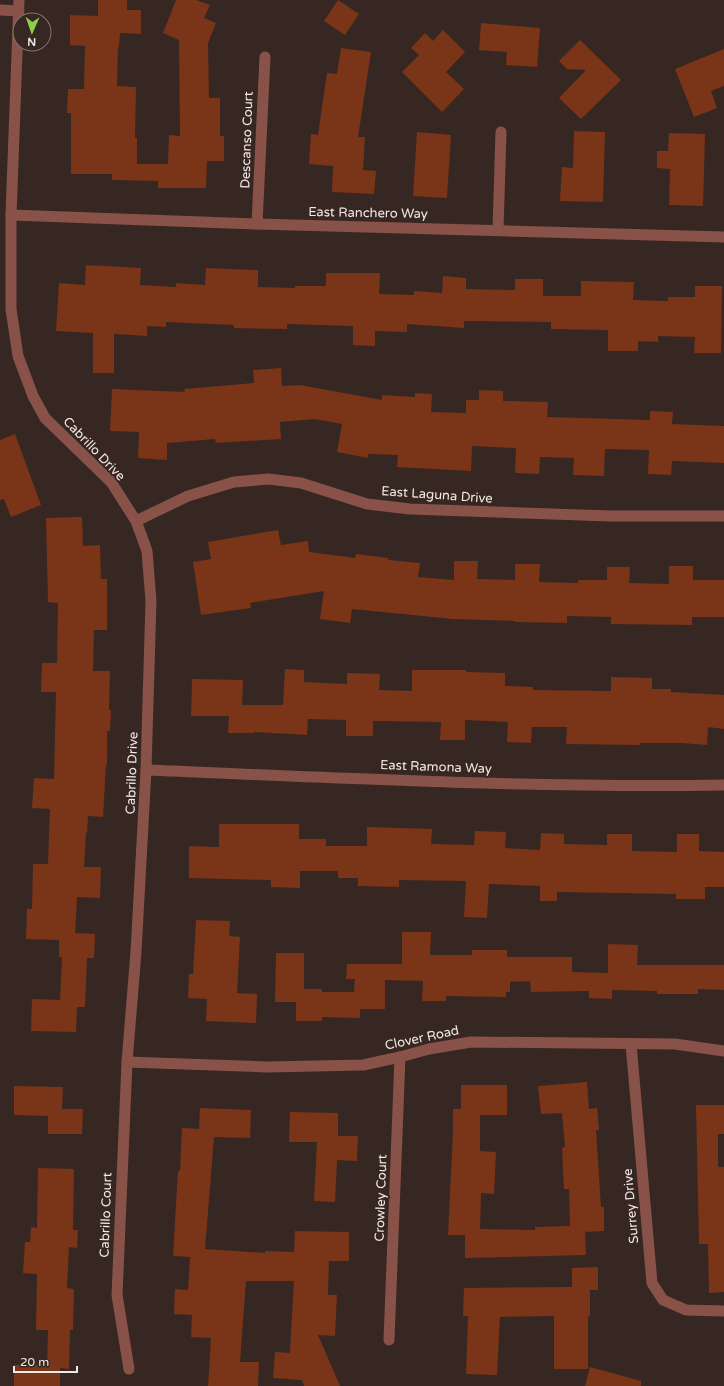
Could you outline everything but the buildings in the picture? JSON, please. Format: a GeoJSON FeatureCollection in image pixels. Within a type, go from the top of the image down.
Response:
{"type":"FeatureCollection","features":[{"type":"Feature","properties":{"kind":"street","name":"Cabrillo Drive"},"geometry":{"type":"LineString","coordinates":[[19,0],[11,215],[11,309],[18,356],[32,396],[45,418],[111,482],[136,521],[147,551],[151,601],[146,770],[136,952],[126,1062]]}},
{"type":"Feature","properties":{"kind":"street"},"geometry":{"type":"LineString","coordinates":[[0,10],[18,11]]}},
{"type":"Feature","properties":{"kind":"street","name":"Descanso Court"},"geometry":{"type":"LineString","coordinates":[[257,224],[264,57]]}},
{"type":"Feature","properties":{"kind":"street"},"geometry":{"type":"LineString","coordinates":[[498,230],[501,132]]}},
{"type":"Feature","properties":{"kind":"street","name":"East Ranchero Way"},"geometry":{"type":"LineString","coordinates":[[11,215],[257,224],[724,237]]}},
{"type":"Feature","properties":{"kind":"street","name":"East Laguna Drive"},"geometry":{"type":"LineString","coordinates":[[136,521],[188,496],[234,482],[269,479],[301,483],[367,504],[410,509],[610,516],[724,516]]}},
{"type":"Feature","properties":{"kind":"street","name":"East Ramona Way"},"geometry":{"type":"LineString","coordinates":[[146,770],[490,783],[678,786],[724,785]]}},
{"type":"Feature","properties":{"kind":"street","name":"Clover Road"},"geometry":{"type":"LineString","coordinates":[[126,1062],[267,1067],[363,1065],[429,1049],[471,1042],[675,1044],[724,1051]]}},
{"type":"Feature","properties":{"kind":"street","name":"Surrey Drive"},"geometry":{"type":"LineString","coordinates":[[630,1044],[652,1283],[663,1300],[686,1310],[724,1311]]}},
{"type":"Feature","properties":{"kind":"street","name":"Crowley Court"},"geometry":{"type":"LineString","coordinates":[[389,1340],[400,1057]]}},
{"type":"Feature","properties":{"kind":"street","name":"Cabrillo Court"},"geometry":{"type":"LineString","coordinates":[[126,1062],[117,1295],[129,1369]]}}]}
